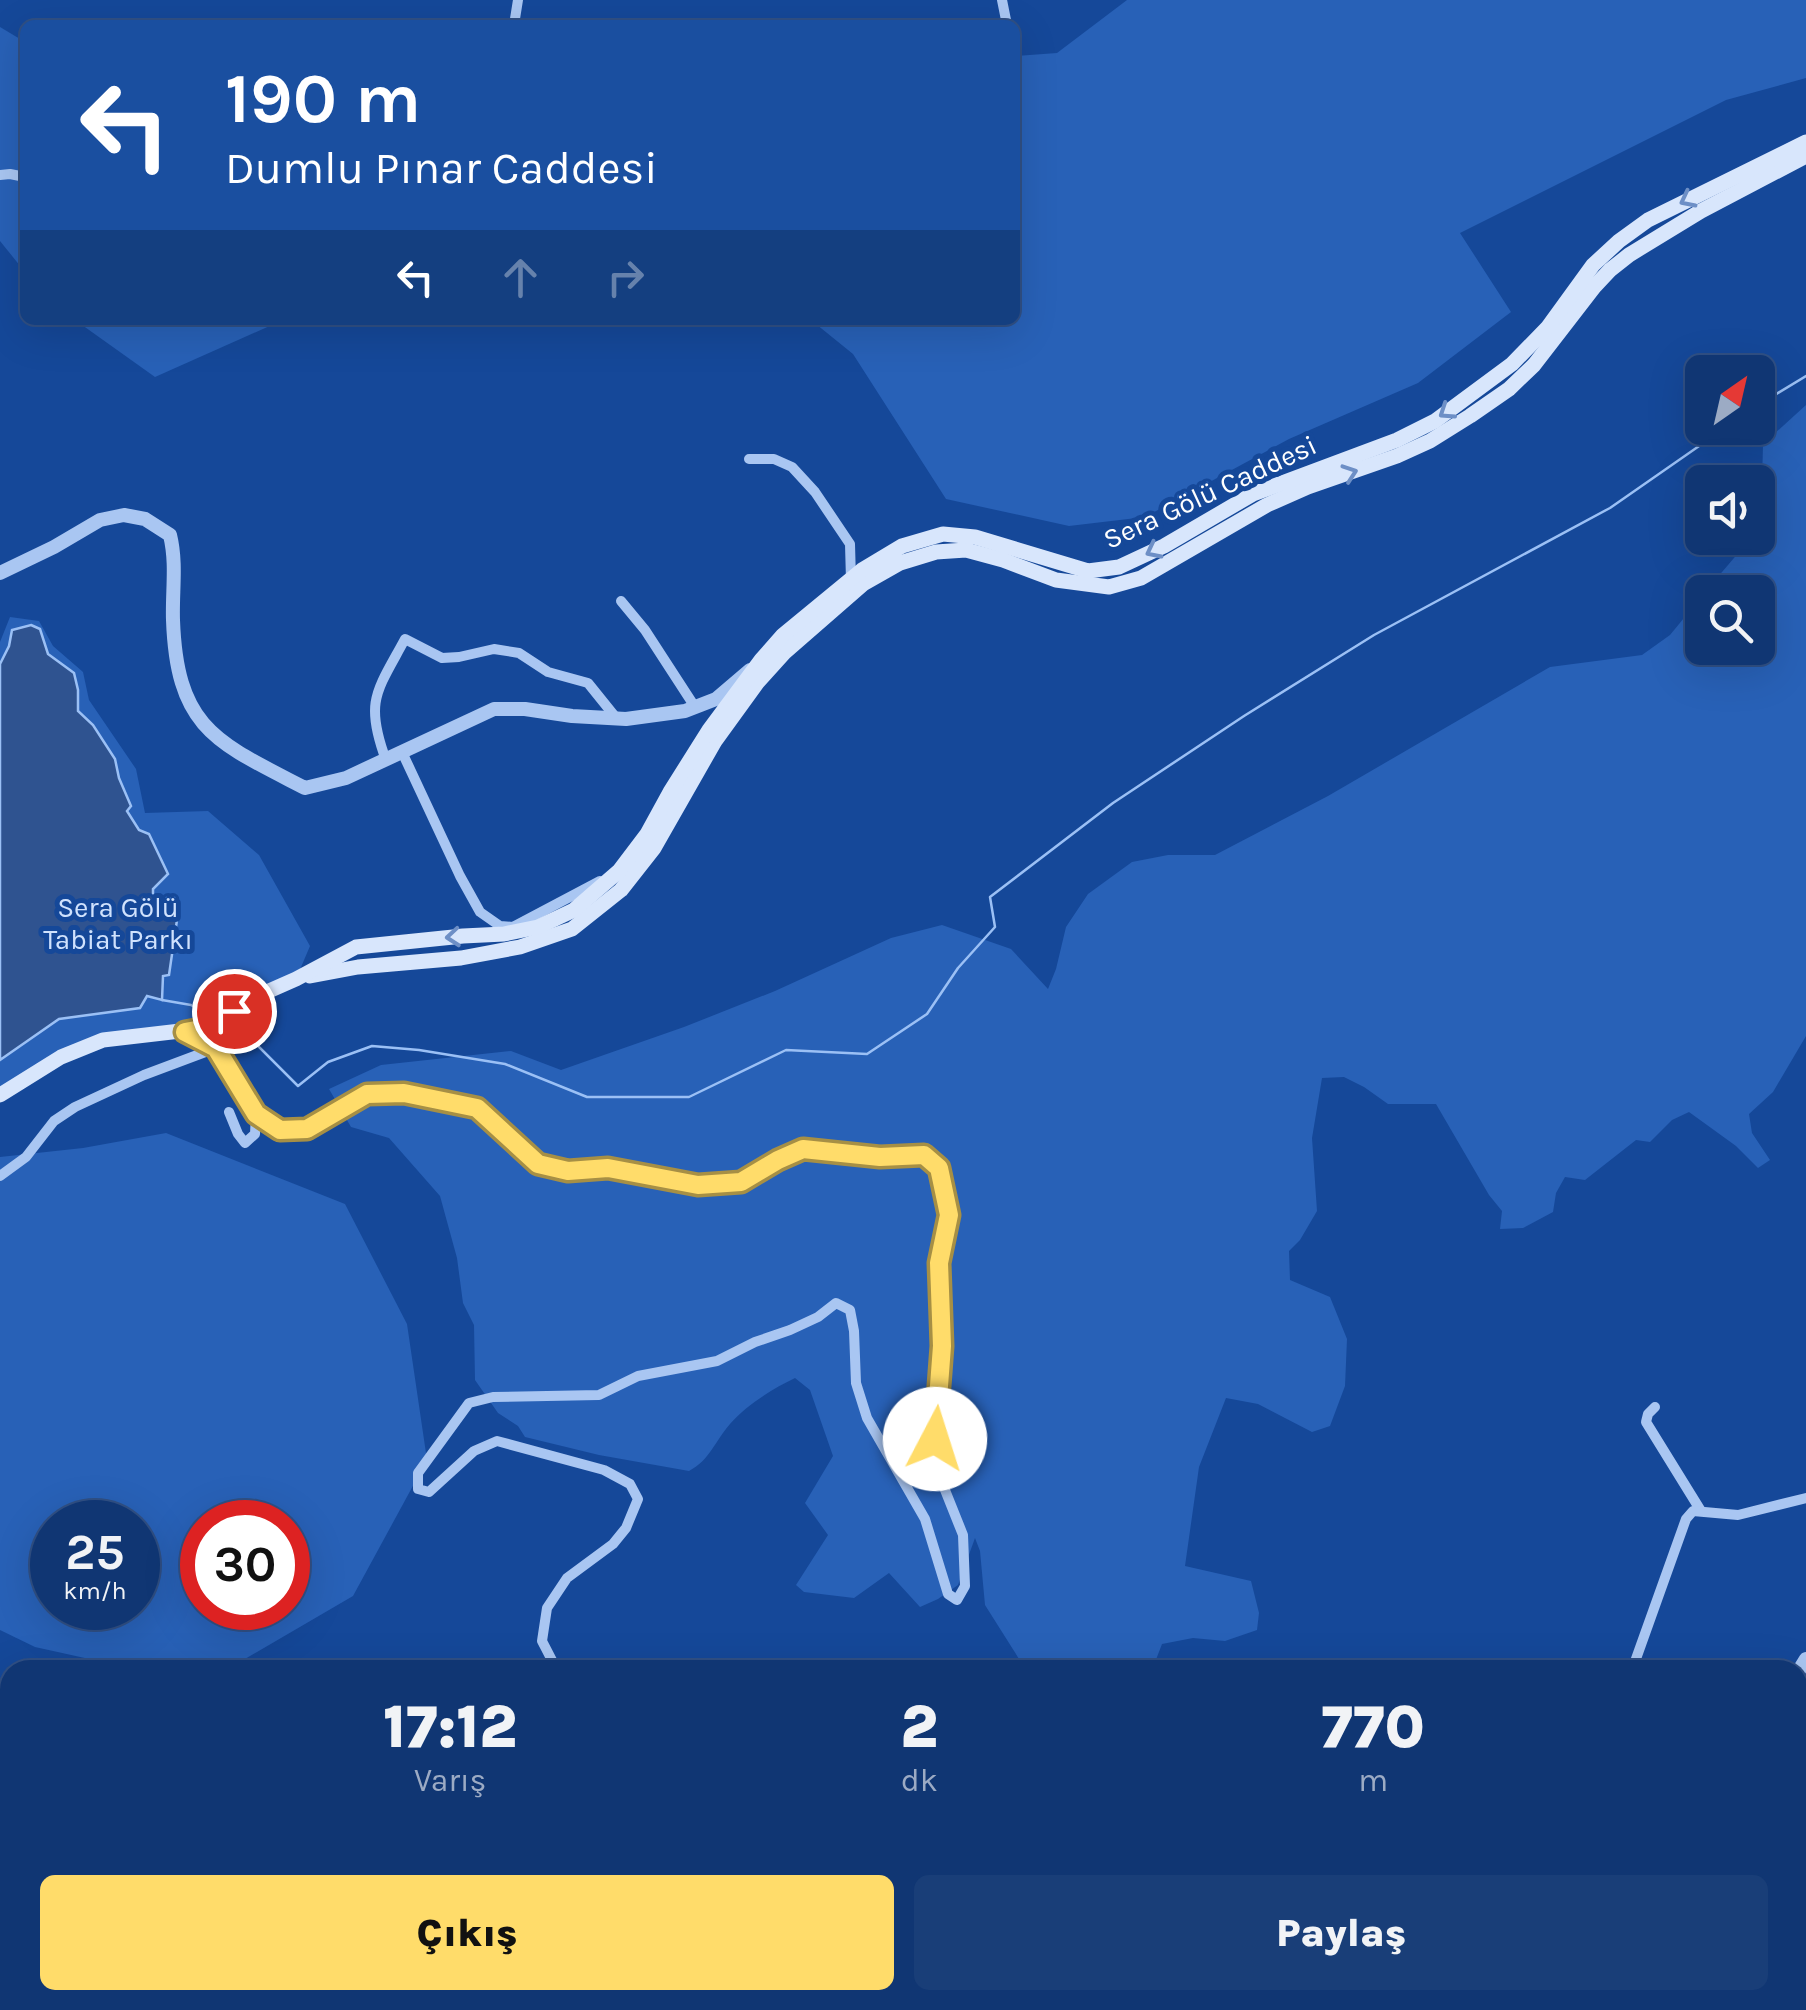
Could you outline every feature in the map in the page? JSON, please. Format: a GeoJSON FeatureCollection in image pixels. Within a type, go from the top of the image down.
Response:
{"type":"FeatureCollection","features":[{"type":"Feature","properties":{"kind":"main road","name":"Sera Gölü Caddesi"},"geometry":{"type":"LineString","coordinates":[[0,1096],[61,1057],[103,1040],[206,1028],[262,994],[356,947],[504,934],[538,927],[574,910],[619,871],[647,834],[709,730],[761,660],[783,635],[850,578],[902,546],[943,534],[975,536],[1088,571],[1119,567],[1164,546],[1253,494],[1397,440],[1435,421],[1512,364],[1548,327],[1593,265],[1619,241],[1648,220],[1806,142]]}},
{"type":"Feature","properties":{"kind":"main road","name":"Sera Gölü Caddesi"},"geometry":{"type":"LineString","coordinates":[[296,979],[358,968],[461,958],[520,947],[572,928],[621,890],[654,848],[715,742],[757,684],[786,652],[864,584],[900,564],[936,552],[966,550],[1056,580],[1109,587],[1141,578],[1266,505],[1430,441],[1509,389],[1534,365],[1595,286],[1628,255],[1700,211],[1806,156]]}},
{"type":"Feature","properties":{"kind":"street"},"geometry":{"type":"LineString","coordinates":[[749,459],[774,459],[792,467],[815,492],[850,544],[851,596]]}},
{"type":"Feature","properties":{"kind":"street"},"geometry":{"type":"LineString","coordinates":[[0,573],[100,520],[124,515],[145,519],[170,535],[176,577],[173,616],[177,671],[190,708],[212,735],[305,788],[346,778],[494,709],[525,708],[617,719],[685,712],[716,699],[761,660],[786,652]]}},
{"type":"Feature","properties":{"kind":"street"},"geometry":{"type":"LineString","coordinates":[[620,601],[695,707]]}},
{"type":"Feature","properties":{"kind":"street"},"geometry":{"type":"LineString","coordinates":[[386,760],[376,732],[373,706],[405,639],[442,658],[494,649],[519,654],[548,672],[588,684],[617,719]]}},
{"type":"Feature","properties":{"kind":"street"},"geometry":{"type":"LineString","coordinates":[[402,752],[480,912],[500,926],[513,927],[654,848]]}},
{"type":"Feature","properties":{"kind":"street"},"geometry":{"type":"LineString","coordinates":[[185,1032],[216,1048],[256,1114],[280,1130],[307,1129],[367,1094],[404,1093],[477,1108],[538,1164],[568,1171],[608,1168],[698,1185],[741,1182],[803,1149],[880,1157],[924,1155],[939,1168],[949,1215],[939,1263],[942,1346],[935,1439],[943,1485],[963,1535],[965,1586],[957,1600],[948,1594],[926,1519],[867,1418],[856,1384],[850,1310],[836,1303],[818,1317],[718,1361],[638,1376],[599,1395],[493,1397],[469,1403],[460,1414],[418,1473],[418,1490],[429,1492],[474,1451],[497,1441],[604,1470],[630,1484],[638,1499],[620,1536],[566,1578],[548,1608],[542,1641],[551,1660]]}},
{"type":"Feature","properties":{"kind":"street"},"geometry":{"type":"LineString","coordinates":[[0,1176],[26,1157],[54,1121],[75,1107],[216,1048]]}},
{"type":"Feature","properties":{"kind":"street"},"geometry":{"type":"LineString","coordinates":[[229,1112],[244,1143],[255,1134],[256,1114]]}},
{"type":"Feature","properties":{"kind":"street"},"geometry":{"type":"LineString","coordinates":[[1655,1407],[1646,1422],[1700,1510]]}},
{"type":"Feature","properties":{"kind":"street"},"geometry":{"type":"LineString","coordinates":[[1636,1660],[1686,1519],[1693,1512],[1738,1515],[1806,1498]]}},
{"type":"Feature","properties":{"kind":"green space"},"geometry":{"type":"Polygon","coordinates":[[[1127,0],[1806,0],[1806,78],[1726,100],[1460,233],[1511,312],[1418,383],[1289,439],[1145,517],[1069,526],[946,499],[853,354],[817,325],[1020,325],[1020,56],[1057,53],[1127,0]]]}},
{"type":"Feature","properties":{"kind":"green space"},"geometry":{"type":"Polygon","coordinates":[[[0,27],[20,39],[20,266],[0,241],[0,27]]]}},
{"type":"Feature","properties":{"kind":"green space"},"geometry":{"type":"Polygon","coordinates":[[[82,325],[272,325],[155,377],[82,325]]]}},
{"type":"Feature","properties":{"kind":"green space"},"geometry":{"type":"Polygon","coordinates":[[[1806,405],[1806,1036],[1773,1092],[1749,1114],[1752,1133],[1770,1160],[1758,1168],[1736,1146],[1689,1112],[1672,1120],[1650,1142],[1636,1140],[1585,1180],[1565,1177],[1556,1193],[1553,1212],[1523,1228],[1500,1229],[1502,1211],[1436,1104],[1388,1104],[1344,1077],[1322,1078],[1312,1138],[1317,1211],[1289,1251],[1290,1280],[1330,1297],[1347,1339],[1345,1386],[1330,1426],[1312,1432],[1258,1404],[1226,1398],[1199,1467],[1185,1566],[1251,1581],[1259,1613],[1257,1630],[1225,1641],[1193,1638],[1162,1644],[1156,1660],[1020,1660],[985,1605],[980,1551],[975,1538],[958,1585],[920,1607],[889,1573],[854,1598],[804,1592],[796,1585],[828,1535],[805,1503],[833,1456],[810,1390],[795,1378],[744,1410],[707,1456],[689,1471],[525,1437],[518,1426],[498,1413],[475,1380],[474,1325],[463,1303],[457,1258],[440,1196],[389,1138],[351,1127],[329,1089],[381,1065],[511,1051],[561,1070],[775,991],[891,938],[942,925],[1011,949],[1048,989],[1066,927],[1088,894],[1132,862],[1168,855],[1215,855],[1328,796],[1550,667],[1642,655],[1670,635],[1685,617],[1685,665],[1775,665],[1775,575],[1719,575],[1737,555],[1775,555],[1775,465],[1762,465],[1763,445],[1775,445],[1775,433],[1806,405]]]}},
{"type":"Feature","properties":{"kind":"green space","name":"Sera Gölü Tabiat Parkı"},"geometry":{"type":"Polygon","coordinates":[[[10,617],[39,621],[53,646],[83,672],[89,700],[136,769],[145,813],[208,811],[259,855],[310,946],[296,979],[206,1028],[103,1040],[0,1095],[0,642],[10,617]]]}},
{"type":"Feature","properties":{"kind":"green space"},"geometry":{"type":"Polygon","coordinates":[[[166,1133],[345,1204],[407,1324],[427,1460],[353,1596],[310,1621],[310,1500],[180,1500],[180,1630],[295,1630],[243,1660],[94,1660],[35,1647],[0,1630],[0,1157],[166,1133]]]}},
{"type":"Feature","properties":{"kind":"shaded area","name":"Sera Gölü Tabiat Parkı"},"geometry":{"type":"Polygon","coordinates":[[[31,625],[40,629],[48,654],[74,673],[78,711],[93,725],[115,759],[131,806],[127,811],[139,830],[149,834],[168,874],[153,889],[153,895],[177,920],[169,975],[163,976],[162,1000],[147,996],[140,1008],[59,1019],[0,1060],[0,664],[12,630],[31,625]]]}},
{"type":"Feature","properties":{"kind":"waterway"},"geometry":{"type":"LineString","coordinates":[[1775,395],[1806,376]]}},
{"type":"Feature","properties":{"kind":"waterway"},"geometry":{"type":"LineString","coordinates":[[223,1024],[254,1042],[298,1086],[328,1062],[372,1046],[505,1064],[587,1097],[689,1097],[786,1050],[867,1054],[927,1014],[958,968],[995,927],[990,897],[1113,803],[1374,635],[1610,508],[1701,445]]}},
{"type":"Feature","properties":{"kind":"waterway"},"geometry":{"type":"LineString","coordinates":[[162,1000],[191,1005],[212,1017]]}},
{"type":"Feature","properties":{"kind":"route"},"geometry":{"type":"LineString","coordinates":[[234,1011],[206,1028],[185,1032],[216,1048],[256,1114],[280,1130],[307,1129],[367,1094],[404,1093],[477,1108],[538,1164],[568,1171],[608,1168],[698,1185],[741,1182],[803,1149],[880,1157],[924,1155],[939,1168],[949,1215],[939,1263],[942,1346],[935,1439]]}}]}
